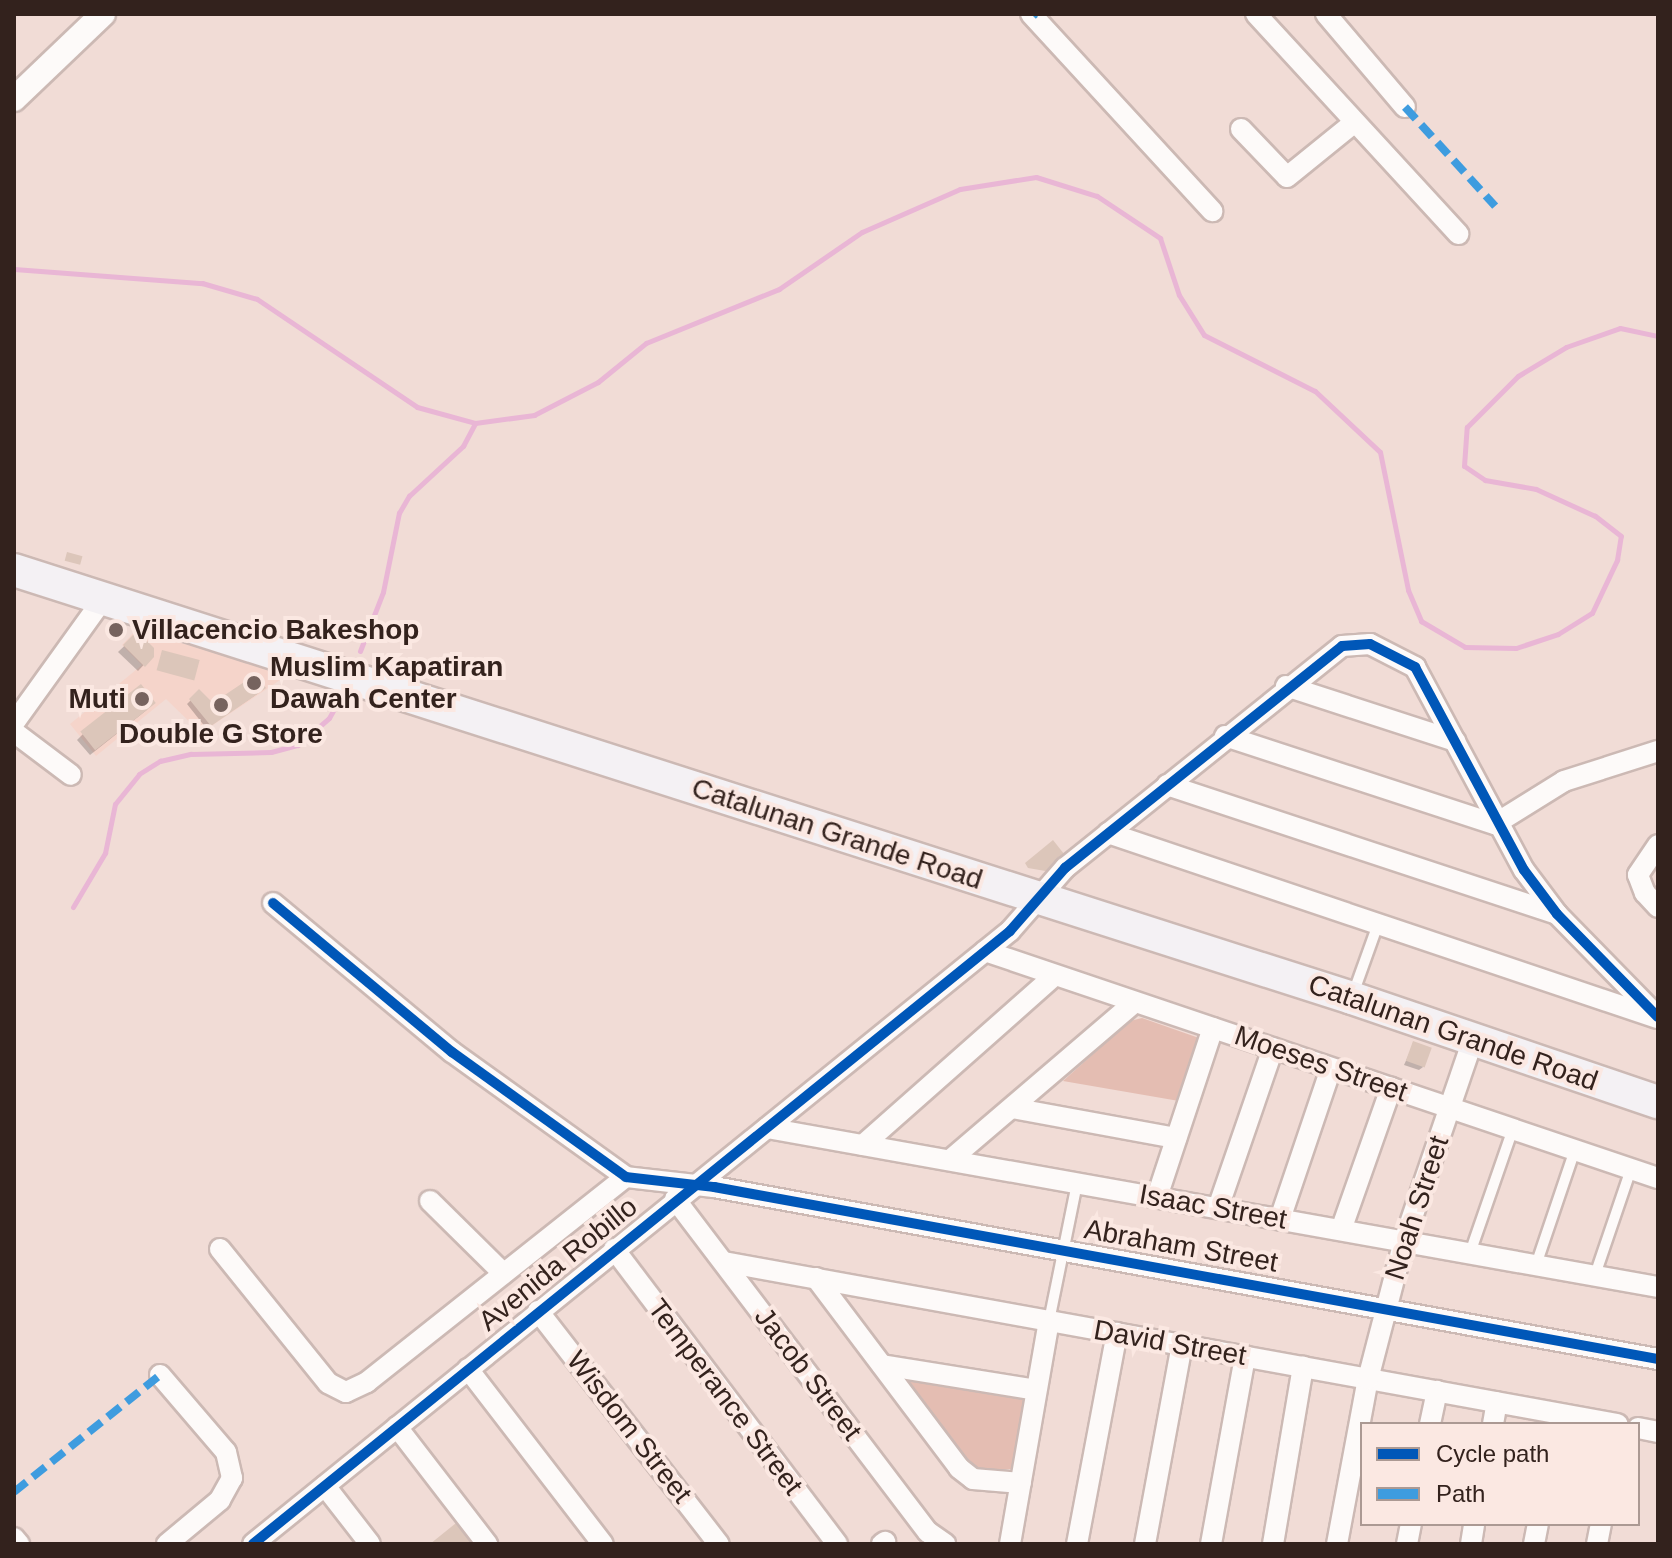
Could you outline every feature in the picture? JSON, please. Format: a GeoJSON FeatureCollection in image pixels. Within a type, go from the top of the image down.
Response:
{"type":"FeatureCollection","features":[{"type":"Feature","properties":{"kind":"main road","name":"Catalunan Grande Road"},"geometry":{"type":"LineString","coordinates":[[14,570],[1352,998],[1658,1102]]}},
{"type":"Feature","properties":{"kind":"street"},"geometry":{"type":"LineString","coordinates":[[14,99],[103,14]]}},
{"type":"Feature","properties":{"kind":"street"},"geometry":{"type":"LineString","coordinates":[[1031,14],[1212,211]]}},
{"type":"Feature","properties":{"kind":"street"},"geometry":{"type":"LineString","coordinates":[[1256,14],[1458,234]]}},
{"type":"Feature","properties":{"kind":"street"},"geometry":{"type":"LineString","coordinates":[[1326,14],[1405,107]]}},
{"type":"Feature","properties":{"kind":"street"},"geometry":{"type":"LineString","coordinates":[[1241,129],[1287,177],[1355,122]]}},
{"type":"Feature","properties":{"kind":"street"},"geometry":{"type":"LineString","coordinates":[[14,723],[103,599]]}},
{"type":"Feature","properties":{"kind":"street","name":"Avenida Robillo"},"geometry":{"type":"LineString","coordinates":[[253,1544],[675,1199],[985,951],[1042,899],[1065,868],[1286,686],[1342,646],[1385,649],[1415,667],[1426,679],[1495,824],[1557,914],[1658,1018]]}},
{"type":"Feature","properties":{"kind":"street"},"geometry":{"type":"LineString","coordinates":[[1286,686],[1455,741]]}},
{"type":"Feature","properties":{"kind":"street"},"geometry":{"type":"LineString","coordinates":[[14,732],[71,775]]}},
{"type":"Feature","properties":{"kind":"street"},"geometry":{"type":"LineString","coordinates":[[1225,736],[1495,824],[1564,781],[1658,751]]}},
{"type":"Feature","properties":{"kind":"street"},"geometry":{"type":"LineString","coordinates":[[1167,785],[1557,914]]}},
{"type":"Feature","properties":{"kind":"street"},"geometry":{"type":"LineString","coordinates":[[1108,833],[1658,1018]]}},
{"type":"Feature","properties":{"kind":"street"},"geometry":{"type":"LineString","coordinates":[[1658,845],[1638,875],[1645,893],[1658,907]]}},
{"type":"Feature","properties":{"kind":"street"},"geometry":{"type":"LineString","coordinates":[[220,1249],[328,1383],[346,1392],[379,1373],[626,1177],[452,1052],[273,903]]}},
{"type":"Feature","properties":{"kind":"street","name":"Moeses Street"},"geometry":{"type":"LineString","coordinates":[[985,951],[1658,1178]]}},
{"type":"Feature","properties":{"kind":"street"},"geometry":{"type":"LineString","coordinates":[[863,1145],[1055,975]]}},
{"type":"Feature","properties":{"kind":"street"},"geometry":{"type":"LineString","coordinates":[[950,1160],[1135,1002]]}},
{"type":"Feature","properties":{"kind":"street"},"geometry":{"type":"LineString","coordinates":[[1157,1197],[1213,1028]]}},
{"type":"Feature","properties":{"kind":"street","name":"Noah Street"},"geometry":{"type":"LineString","coordinates":[[1337,1544],[1368,1379],[1404,1241],[1473,1039]]}},
{"type":"Feature","properties":{"kind":"street"},"geometry":{"type":"LineString","coordinates":[[1218,1208],[1273,1048]]}},
{"type":"Feature","properties":{"kind":"street"},"geometry":{"type":"LineString","coordinates":[[1280,1219],[1331,1068]]}},
{"type":"Feature","properties":{"kind":"street"},"geometry":{"type":"LineString","coordinates":[[1341,1230],[1391,1088]]}},
{"type":"Feature","properties":{"kind":"street"},"geometry":{"type":"LineString","coordinates":[[1012,1108],[1176,1138]]}},
{"type":"Feature","properties":{"kind":"street","name":"Isaac Street"},"geometry":{"type":"LineString","coordinates":[[767,1128],[1658,1287]]}},
{"type":"Feature","properties":{"kind":"street","name":"Abraham Street"},"geometry":{"type":"LineString","coordinates":[[626,1177],[695,1184],[1658,1359]]}},
{"type":"Feature","properties":{"kind":"street","name":"Jacob Street"},"geometry":{"type":"LineString","coordinates":[[675,1199],[928,1532],[945,1544]]}},
{"type":"Feature","properties":{"kind":"street"},"geometry":{"type":"LineString","coordinates":[[430,1201],[503,1273]]}},
{"type":"Feature","properties":{"kind":"street","name":"Temperance Street"},"geometry":{"type":"LineString","coordinates":[[614,1249],[837,1544]]}},
{"type":"Feature","properties":{"kind":"street","name":"David Street"},"geometry":{"type":"LineString","coordinates":[[724,1262],[1497,1402],[1558,1419],[1593,1422]]}},
{"type":"Feature","properties":{"kind":"street"},"geometry":{"type":"LineString","coordinates":[[816,1278],[967,1475],[1021,1483]]}},
{"type":"Feature","properties":{"kind":"street","name":"Wisdom Street"},"geometry":{"type":"LineString","coordinates":[[538,1311],[719,1544]]}},
{"type":"Feature","properties":{"kind":"street"},"geometry":{"type":"LineString","coordinates":[[1010,1544],[1049,1321]]}},
{"type":"Feature","properties":{"kind":"street"},"geometry":{"type":"LineString","coordinates":[[1077,1544],[1117,1333]]}},
{"type":"Feature","properties":{"kind":"street"},"geometry":{"type":"LineString","coordinates":[[1145,1544],[1182,1345]]}},
{"type":"Feature","properties":{"kind":"street"},"geometry":{"type":"LineString","coordinates":[[1211,1544],[1245,1356]]}},
{"type":"Feature","properties":{"kind":"street"},"geometry":{"type":"LineString","coordinates":[[882,1365],[1036,1390]]}},
{"type":"Feature","properties":{"kind":"street"},"geometry":{"type":"LineString","coordinates":[[1273,1544],[1303,1367]]}},
{"type":"Feature","properties":{"kind":"street"},"geometry":{"type":"LineString","coordinates":[[468,1369],[603,1544]]}},
{"type":"Feature","properties":{"kind":"street"},"geometry":{"type":"LineString","coordinates":[[160,1375],[226,1452],[232,1478],[220,1500],[167,1544]]}},
{"type":"Feature","properties":{"kind":"street"},"geometry":{"type":"LineString","coordinates":[[1430,1422],[1437,1391]]}},
{"type":"Feature","properties":{"kind":"street"},"geometry":{"type":"LineString","coordinates":[[1493,1422],[1497,1402]]}},
{"type":"Feature","properties":{"kind":"street"},"geometry":{"type":"LineString","coordinates":[[397,1427],[487,1544]]}},
{"type":"Feature","properties":{"kind":"street"},"geometry":{"type":"LineString","coordinates":[[325,1486],[370,1544]]}},
{"type":"Feature","properties":{"kind":"street"},"geometry":{"type":"LineString","coordinates":[[14,1538],[19,1544]]}},
{"type":"Feature","properties":{"kind":"lane"},"geometry":{"type":"LineString","coordinates":[[1352,998],[1378,924]]}},
{"type":"Feature","properties":{"kind":"lane"},"geometry":{"type":"LineString","coordinates":[[1470,1253],[1513,1129]]}},
{"type":"Feature","properties":{"kind":"lane"},"geometry":{"type":"LineString","coordinates":[[1536,1265],[1575,1150]]}},
{"type":"Feature","properties":{"kind":"lane"},"geometry":{"type":"LineString","coordinates":[[1595,1275],[1631,1169]]}},
{"type":"Feature","properties":{"kind":"lane"},"geometry":{"type":"LineString","coordinates":[[1049,1321],[1077,1183]]}},
{"type":"Feature","properties":{"kind":"shaded area"},"geometry":{"type":"Polygon","coordinates":[[[136,630],[289,674],[201,733],[166,699],[96,756],[70,724],[142,665],[122,645],[136,630]]]}},
{"type":"Feature","properties":{"kind":"shaded area"},"geometry":{"type":"Polygon","coordinates":[[[1142,1018],[1199,1038],[1179,1101],[1063,1081],[1130,1021],[1142,1018]]]}},
{"type":"Feature","properties":{"kind":"shaded area"},"geometry":{"type":"Polygon","coordinates":[[[902,1376],[1024,1397],[1015,1469],[977,1470],[966,1462],[902,1376]]]}},
{"type":"Feature","properties":{"kind":"building"},"geometry":{"type":"Polygon","coordinates":[[[67,552],[82,556],[80,565],[65,561],[67,552]]]}},
{"type":"Feature","properties":{"kind":"building"},"geometry":{"type":"Polygon","coordinates":[[[137,631],[154,648],[154,657],[145,667],[123,645],[137,631]]]}},
{"type":"Feature","properties":{"kind":"building"},"geometry":{"type":"Polygon","coordinates":[[[162,650],[200,660],[194,680],[157,670],[162,650]]]}},
{"type":"Feature","properties":{"kind":"building"},"geometry":{"type":"Polygon","coordinates":[[[256,674],[266,688],[211,726],[189,699],[199,689],[213,703],[256,674]]]}},
{"type":"Feature","properties":{"kind":"building"},"geometry":{"type":"Polygon","coordinates":[[[141,684],[156,703],[95,750],[80,731],[141,684]]]}},
{"type":"Feature","properties":{"kind":"building"},"geometry":{"type":"Polygon","coordinates":[[[1053,840],[1068,859],[1051,872],[1028,868],[1025,863],[1053,840]]]}},
{"type":"Feature","properties":{"kind":"building"},"geometry":{"type":"Polygon","coordinates":[[[1413,1041],[1432,1048],[1425,1068],[1406,1061],[1413,1041]]]}},
{"type":"Feature","properties":{"kind":"building"},"geometry":{"type":"Polygon","coordinates":[[[461,1519],[477,1537],[468,1544],[430,1544],[461,1519]]]}},
{"type":"Feature","properties":{"kind":"waterway"},"geometry":{"type":"LineString","coordinates":[[14,269],[202,283],[257,299],[417,407],[475,423],[534,415],[598,382],[646,343],[779,289],[862,232],[960,189],[1036,177],[1097,196],[1160,238],[1179,295],[1204,335],[1315,391],[1380,452],[1408,590],[1421,621],[1465,647],[1516,648],[1558,634],[1592,613],[1617,560],[1621,536],[1595,516],[1536,489],[1485,480],[1464,466],[1467,427],[1518,376],[1566,347],[1620,328],[1658,336]]}},
{"type":"Feature","properties":{"kind":"waterway"},"geometry":{"type":"LineString","coordinates":[[360,651],[383,592],[399,513],[409,496],[463,446],[475,423]]}},
{"type":"Feature","properties":{"kind":"waterway"},"geometry":{"type":"LineString","coordinates":[[73,907],[105,853],[115,804],[139,774],[160,761],[191,754],[271,752],[298,745],[329,718],[345,689]]}},
{"type":"Feature","properties":{"kind":"marked path"},"geometry":{"type":"LineString","coordinates":[[1405,107],[1495,206]]}},
{"type":"Feature","properties":{"kind":"marked path"},"geometry":{"type":"LineString","coordinates":[[14,1492],[160,1375]]}},
{"type":"Feature","properties":{"kind":"cycle path"},"geometry":{"type":"LineString","coordinates":[[253,1544],[1010,931],[1065,868],[1342,646],[1370,644],[1415,667],[1524,870],[1557,914],[1658,1017]]}},
{"type":"Feature","properties":{"kind":"cycle path"},"geometry":{"type":"LineString","coordinates":[[273,903],[452,1052],[626,1177],[714,1187],[1658,1359]]}},
{"type":"Feature","properties":{"kind":"place","name":"Villacencio Bakeshop"},"geometry":{"type":"Point","coordinates":[116,630]}},
{"type":"Feature","properties":{"kind":"place","name":"Muslim Kapatiran Dawah Center"},"geometry":{"type":"Point","coordinates":[254,683]}},
{"type":"Feature","properties":{"kind":"place","name":"Muti"},"geometry":{"type":"Point","coordinates":[142,699]}},
{"type":"Feature","properties":{"kind":"place","name":"Double G Store"},"geometry":{"type":"Point","coordinates":[221,705]}}]}
